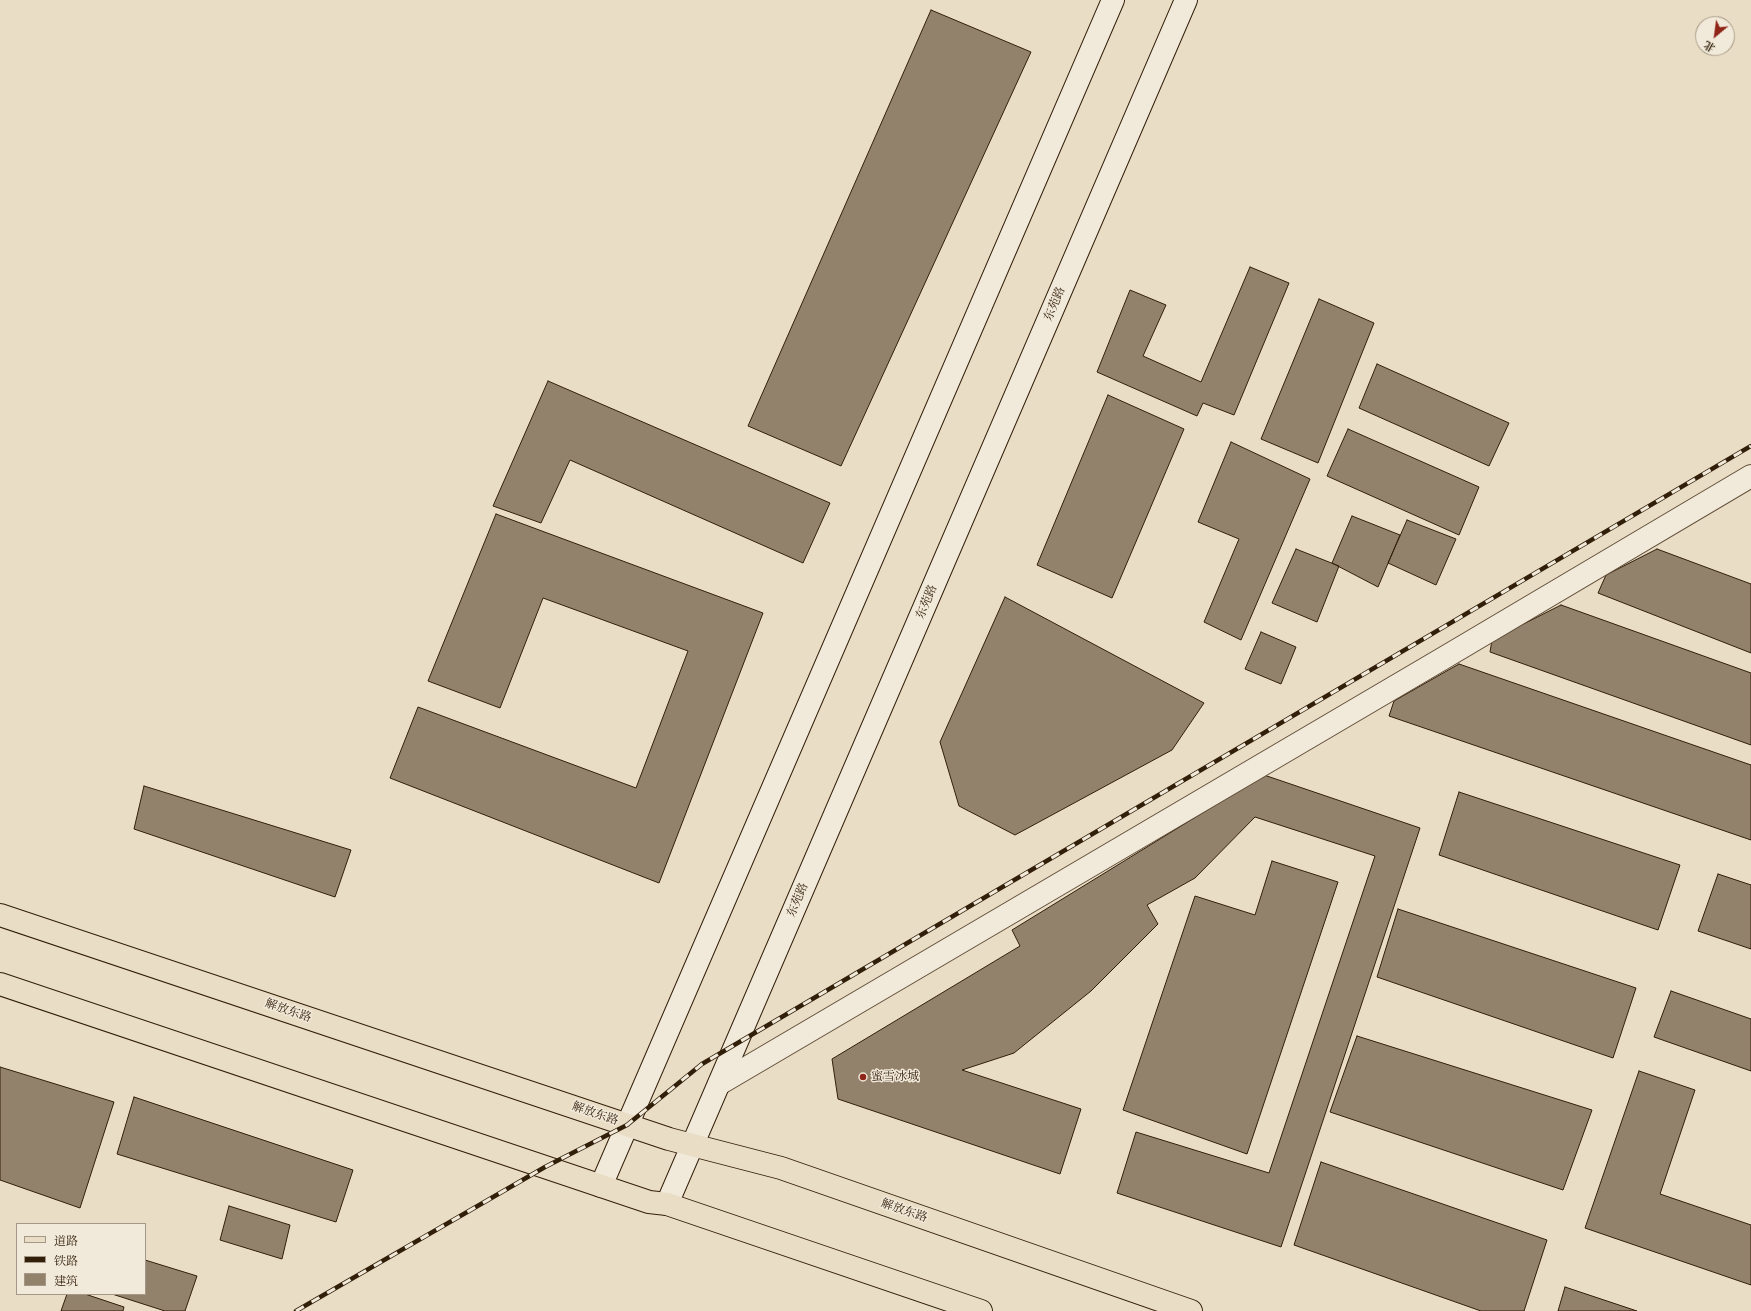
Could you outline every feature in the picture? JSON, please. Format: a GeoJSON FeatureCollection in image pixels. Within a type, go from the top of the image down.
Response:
{"type":"FeatureCollection","features":[{"type":"Feature","properties":{"kind":"main road"},"geometry":{"type":"LineString","coordinates":[[601,1186],[1113,0]]}},
{"type":"Feature","properties":{"kind":"main road","name":"东苑路"},"geometry":{"type":"LineString","coordinates":[[667,1204],[1186,0]]}},
{"type":"Feature","properties":{"kind":"main road"},"geometry":{"type":"LineString","coordinates":[[719,1084],[1435,664],[1751,476]]}},
{"type":"Feature","properties":{"kind":"main road","name":"解放东路"},"geometry":{"type":"LineString","coordinates":[[0,915],[627,1125],[693,1145],[781,1168],[1191,1311]]}},
{"type":"Feature","properties":{"kind":"main road"},"geometry":{"type":"LineString","coordinates":[[0,984],[649,1202],[667,1204],[981,1311]]}},
{"type":"Feature","properties":{"kind":"building"},"geometry":{"type":"Polygon","coordinates":[[[931,10],[1031,52],[841,466],[748,426],[931,10]]]}},
{"type":"Feature","properties":{"kind":"building"},"geometry":{"type":"Polygon","coordinates":[[[1250,267],[1289,283],[1234,415],[1203,403],[1197,416],[1097,372],[1130,290],[1166,305],[1143,356],[1201,382],[1250,267]]]}},
{"type":"Feature","properties":{"kind":"building"},"geometry":{"type":"Polygon","coordinates":[[[1319,299],[1374,323],[1318,463],[1261,439],[1319,299]]]}},
{"type":"Feature","properties":{"kind":"building"},"geometry":{"type":"Polygon","coordinates":[[[1377,364],[1509,423],[1489,466],[1359,408],[1377,364]]]}},
{"type":"Feature","properties":{"kind":"building"},"geometry":{"type":"Polygon","coordinates":[[[548,381],[830,503],[803,563],[570,460],[541,523],[493,506],[548,381]]]}},
{"type":"Feature","properties":{"kind":"building"},"geometry":{"type":"Polygon","coordinates":[[[1108,395],[1184,429],[1112,598],[1037,565],[1108,395]]]}},
{"type":"Feature","properties":{"kind":"building"},"geometry":{"type":"Polygon","coordinates":[[[1348,429],[1479,487],[1459,535],[1327,476],[1348,429]]]}},
{"type":"Feature","properties":{"kind":"building"},"geometry":{"type":"Polygon","coordinates":[[[1231,442],[1310,479],[1241,640],[1204,622],[1239,539],[1198,522],[1231,442]]]}},
{"type":"Feature","properties":{"kind":"building"},"geometry":{"type":"Polygon","coordinates":[[[496,514],[763,613],[659,883],[390,778],[418,707],[636,788],[688,651],[543,598],[500,708],[428,681],[496,514]]]}},
{"type":"Feature","properties":{"kind":"building"},"geometry":{"type":"Polygon","coordinates":[[[1352,516],[1400,535],[1378,587],[1332,563],[1352,516]]]}},
{"type":"Feature","properties":{"kind":"building"},"geometry":{"type":"Polygon","coordinates":[[[1407,520],[1456,539],[1436,585],[1388,563],[1407,520]]]}},
{"type":"Feature","properties":{"kind":"building"},"geometry":{"type":"Polygon","coordinates":[[[1296,549],[1339,566],[1317,622],[1272,603],[1296,549]]]}},
{"type":"Feature","properties":{"kind":"building"},"geometry":{"type":"Polygon","coordinates":[[[1657,549],[1751,584],[1751,653],[1598,593],[1606,575],[1657,549]]]}},
{"type":"Feature","properties":{"kind":"building"},"geometry":{"type":"Polygon","coordinates":[[[1005,597],[1204,703],[1172,750],[1015,835],[959,806],[940,742],[1005,597]]]}},
{"type":"Feature","properties":{"kind":"building"},"geometry":{"type":"Polygon","coordinates":[[[1561,605],[1751,673],[1751,745],[1490,652],[1492,640],[1561,605]]]}},
{"type":"Feature","properties":{"kind":"building"},"geometry":{"type":"Polygon","coordinates":[[[1261,632],[1296,647],[1281,684],[1245,669],[1261,632]]]}},
{"type":"Feature","properties":{"kind":"building"},"geometry":{"type":"Polygon","coordinates":[[[1459,664],[1751,765],[1751,840],[1389,716],[1394,701],[1459,664]]]}},
{"type":"Feature","properties":{"kind":"building"},"geometry":{"type":"Polygon","coordinates":[[[1264,775],[1420,828],[1281,1247],[1117,1193],[1136,1132],[1269,1173],[1375,856],[1255,817],[1195,878],[1147,905],[1158,924],[1091,991],[1014,1053],[962,1070],[1081,1109],[1060,1174],[838,1099],[832,1059],[1020,946],[1012,930],[1264,775]]]}},
{"type":"Feature","properties":{"kind":"building"},"geometry":{"type":"Polygon","coordinates":[[[144,786],[351,850],[335,897],[134,829],[144,786]]]}},
{"type":"Feature","properties":{"kind":"building"},"geometry":{"type":"Polygon","coordinates":[[[1459,792],[1680,865],[1658,930],[1439,855],[1459,792]]]}},
{"type":"Feature","properties":{"kind":"building"},"geometry":{"type":"Polygon","coordinates":[[[1272,861],[1338,882],[1247,1154],[1123,1110],[1195,896],[1255,915],[1272,861]]]}},
{"type":"Feature","properties":{"kind":"building"},"geometry":{"type":"Polygon","coordinates":[[[1718,874],[1751,885],[1751,949],[1698,931],[1718,874]]]}},
{"type":"Feature","properties":{"kind":"building"},"geometry":{"type":"Polygon","coordinates":[[[1398,909],[1636,988],[1613,1058],[1377,977],[1398,909]]]}},
{"type":"Feature","properties":{"kind":"building"},"geometry":{"type":"Polygon","coordinates":[[[1671,991],[1751,1019],[1751,1071],[1654,1037],[1671,991]]]}},
{"type":"Feature","properties":{"kind":"building"},"geometry":{"type":"Polygon","coordinates":[[[1357,1036],[1592,1110],[1563,1190],[1330,1112],[1357,1036]]]}},
{"type":"Feature","properties":{"kind":"building"},"geometry":{"type":"Polygon","coordinates":[[[0,1067],[114,1102],[80,1208],[0,1180],[0,1067]]]}},
{"type":"Feature","properties":{"kind":"building"},"geometry":{"type":"Polygon","coordinates":[[[1639,1071],[1695,1090],[1660,1194],[1751,1225],[1751,1285],[1585,1228],[1639,1071]]]}},
{"type":"Feature","properties":{"kind":"building"},"geometry":{"type":"Polygon","coordinates":[[[134,1097],[353,1170],[336,1222],[117,1154],[134,1097]]]}},
{"type":"Feature","properties":{"kind":"building"},"geometry":{"type":"Polygon","coordinates":[[[1321,1162],[1547,1240],[1524,1311],[1481,1311],[1294,1245],[1321,1162]]]}},
{"type":"Feature","properties":{"kind":"building"},"geometry":{"type":"Polygon","coordinates":[[[229,1206],[290,1225],[282,1259],[220,1240],[229,1206]]]}},
{"type":"Feature","properties":{"kind":"building"},"geometry":{"type":"Polygon","coordinates":[[[146,1260],[197,1276],[185,1311],[165,1311],[115,1295],[146,1295],[146,1260]]]}},
{"type":"Feature","properties":{"kind":"building"},"geometry":{"type":"Polygon","coordinates":[[[1565,1287],[1637,1311],[1558,1311],[1565,1287]]]}},
{"type":"Feature","properties":{"kind":"building"},"geometry":{"type":"Polygon","coordinates":[[[67,1295],[88,1295],[124,1307],[123,1311],[61,1311],[67,1295]]]}},
{"type":"Feature","properties":{"kind":"railway"},"geometry":{"type":"LineString","coordinates":[[296,1311],[545,1167],[627,1125],[702,1064],[1751,446]]}},
{"type":"Feature","properties":{"kind":"place","name":"蜜雪冰城"},"geometry":{"type":"Point","coordinates":[863,1077]}}]}
